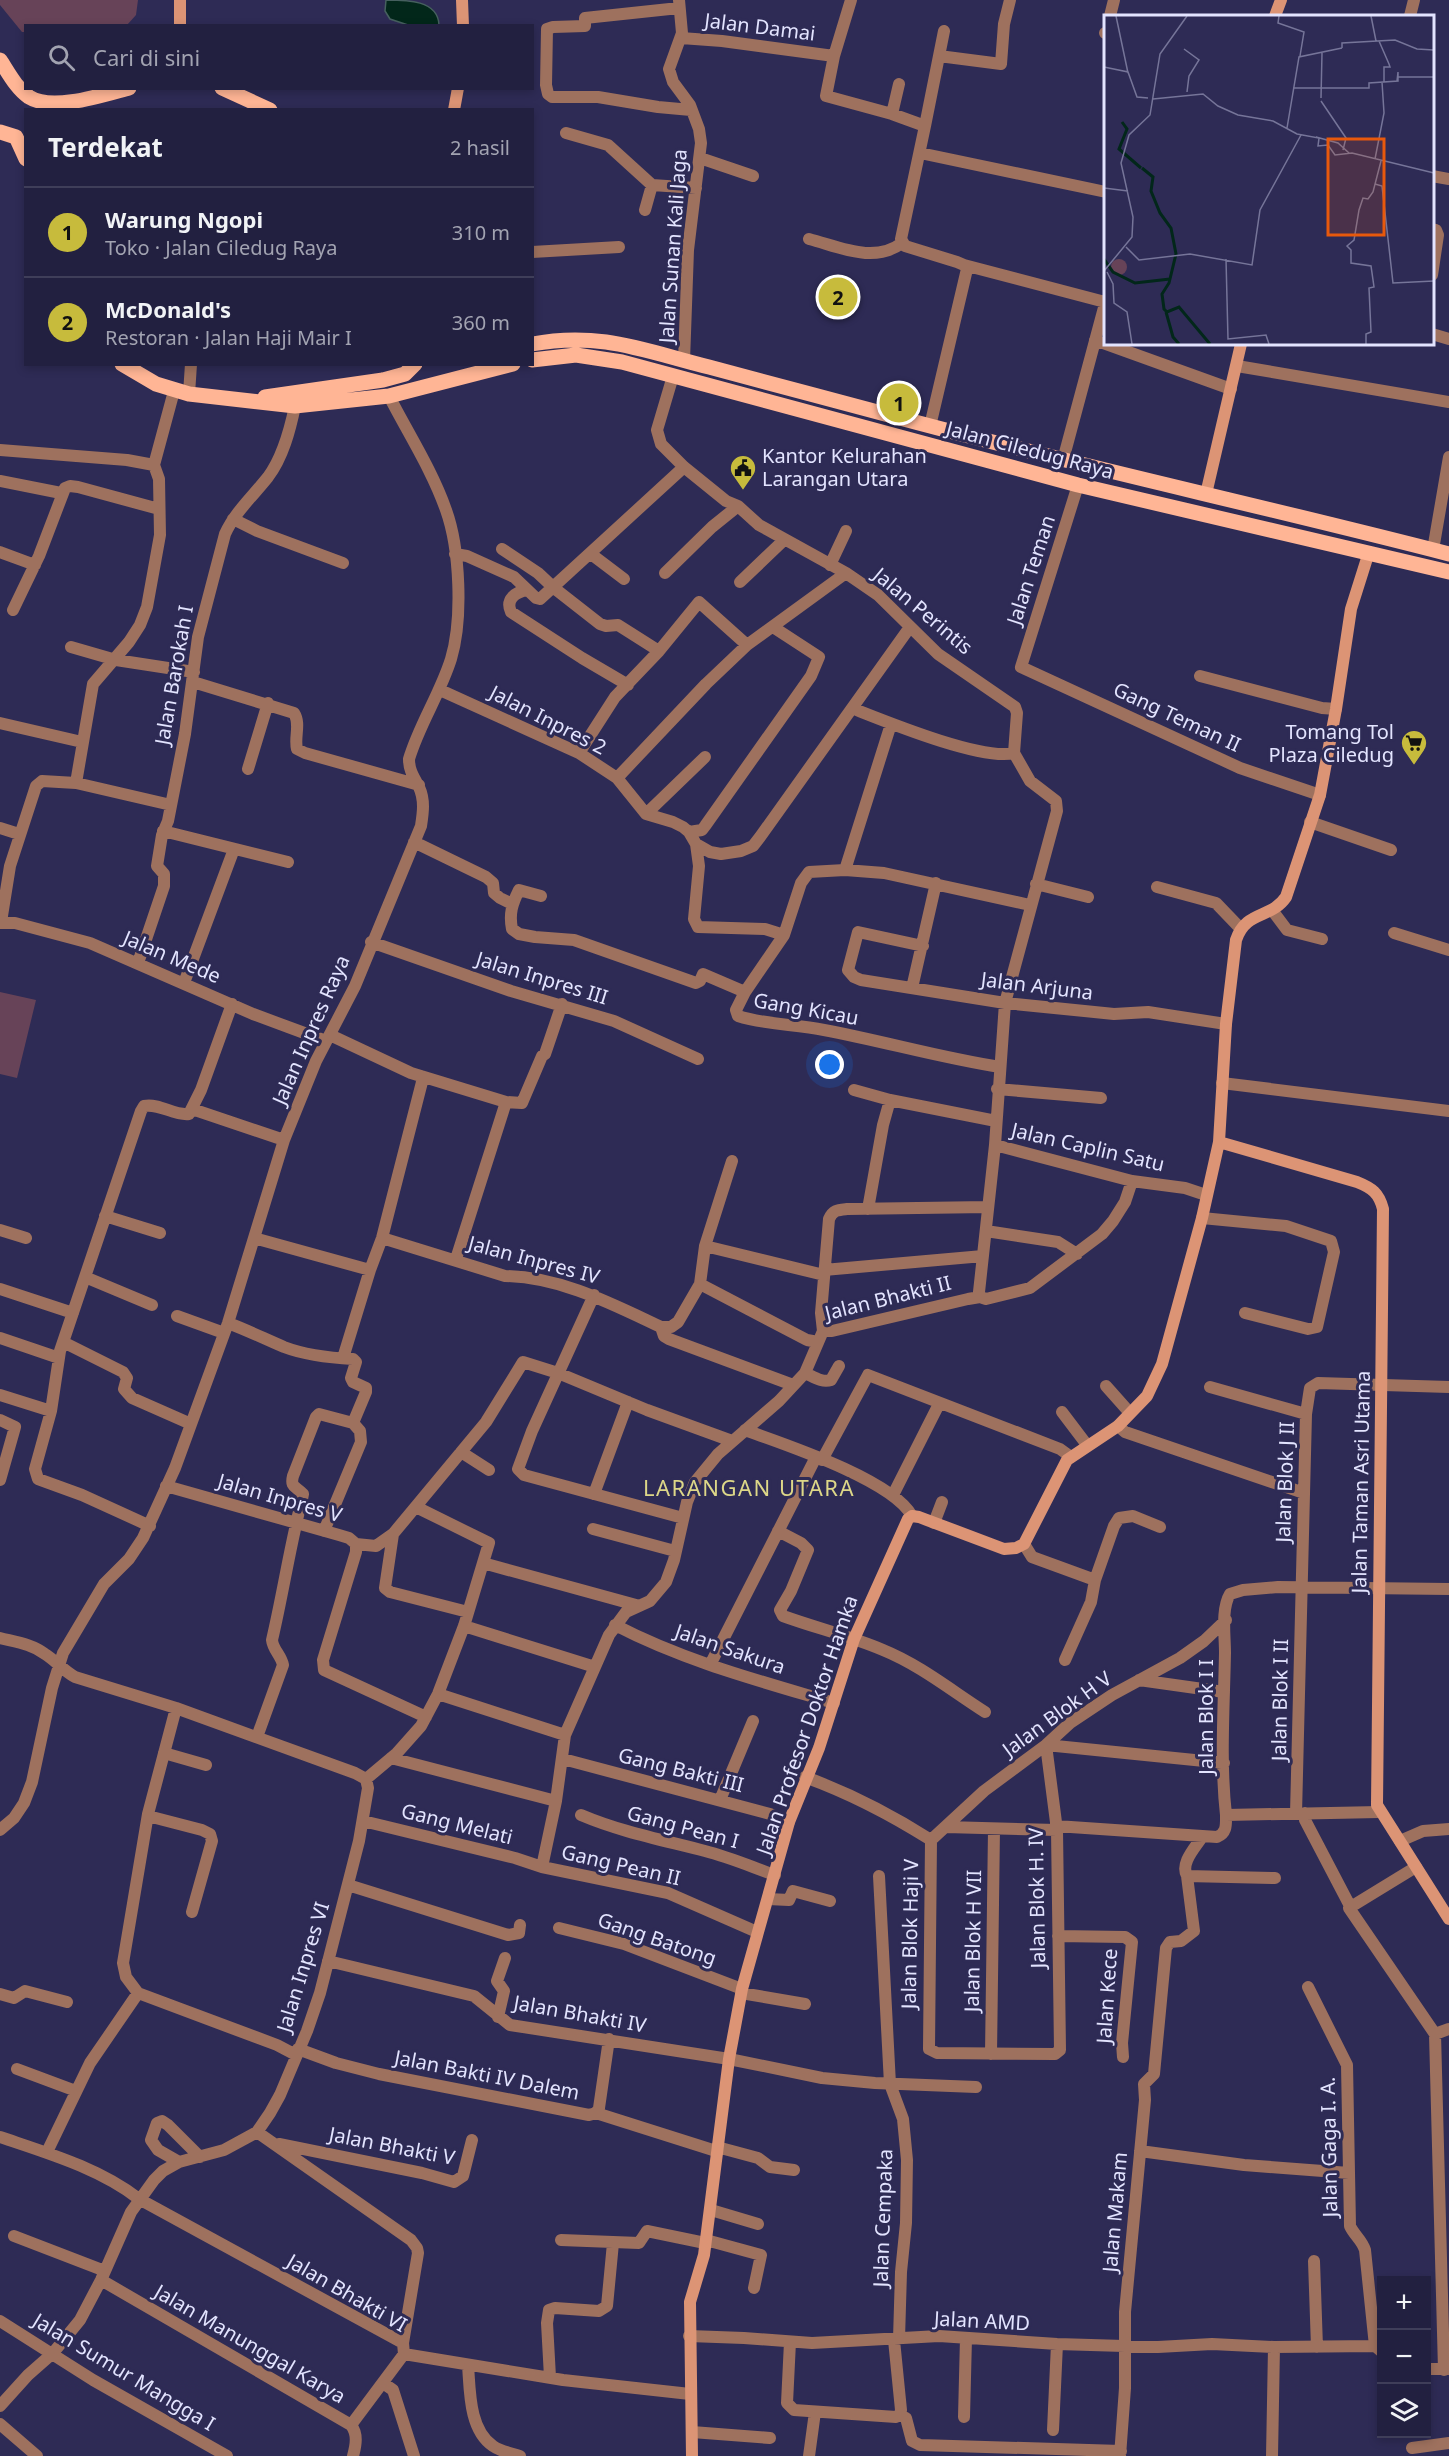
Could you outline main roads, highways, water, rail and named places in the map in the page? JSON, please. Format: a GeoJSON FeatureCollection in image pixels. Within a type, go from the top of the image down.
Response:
{"type":"FeatureCollection","features":[{"type":"Feature","properties":{"kind":"main road"},"geometry":{"type":"LineString","coordinates":[[0,60],[18,87],[31,98],[48,103],[86,99],[121,90]]}},
{"type":"Feature","properties":{"kind":"main road"},"geometry":{"type":"LineString","coordinates":[[226,90],[266,108]]}},
{"type":"Feature","properties":{"kind":"main road"},"geometry":{"type":"LineString","coordinates":[[74,108],[86,99]]}},
{"type":"Feature","properties":{"kind":"main road"},"geometry":{"type":"LineString","coordinates":[[0,132],[9,133],[18,140],[24,154]]}},
{"type":"Feature","properties":{"kind":"main road","name":"Jalan Ciledug Raya"},"geometry":{"type":"LineString","coordinates":[[534,344],[558,339],[593,339],[632,345],[798,392],[930,426],[1449,554]]}},
{"type":"Feature","properties":{"kind":"main road","name":"Jalan Ciledug Raya"},"geometry":{"type":"LineString","coordinates":[[534,360],[576,356],[622,362],[1078,485],[1449,572]]}},
{"type":"Feature","properties":{"kind":"main road"},"geometry":{"type":"LineString","coordinates":[[125,366],[148,381],[181,392],[296,406],[389,396],[505,366]]}},
{"type":"Feature","properties":{"kind":"main road"},"geometry":{"type":"LineString","coordinates":[[132,366],[148,381]]}},
{"type":"Feature","properties":{"kind":"main road"},"geometry":{"type":"LineString","coordinates":[[232,400],[383,380],[405,374],[413,366]]}},
{"type":"Feature","properties":{"kind":"main road"},"geometry":{"type":"LineString","coordinates":[[766,402],[771,393],[770,383]]}},
{"type":"Feature","properties":{"kind":"main road"},"geometry":{"type":"LineString","coordinates":[[798,392],[797,405],[800,410]]}},
{"type":"Feature","properties":{"kind":"main road"},"geometry":{"type":"LineString","coordinates":[[924,444],[930,426]]}},
{"type":"Feature","properties":{"kind":"place","name":"McDonald's"},"geometry":{"type":"Point","coordinates":[838,297]}},
{"type":"Feature","properties":{"kind":"place","name":"Warung Ngopi"},"geometry":{"type":"Point","coordinates":[899,403]}},
{"type":"Feature","properties":{"kind":"place","name":"Kantor Kelurahan Larangan Utara"},"geometry":{"type":"Point","coordinates":[743,491]}},
{"type":"Feature","properties":{"kind":"place","name":"Tomang Tol Plaza Ciledug"},"geometry":{"type":"Point","coordinates":[1414,766]}},
{"type":"Feature","properties":{"kind":"district","name":"LARANGAN UTARA"},"geometry":{"type":"Point","coordinates":[749,1488]}}]}
